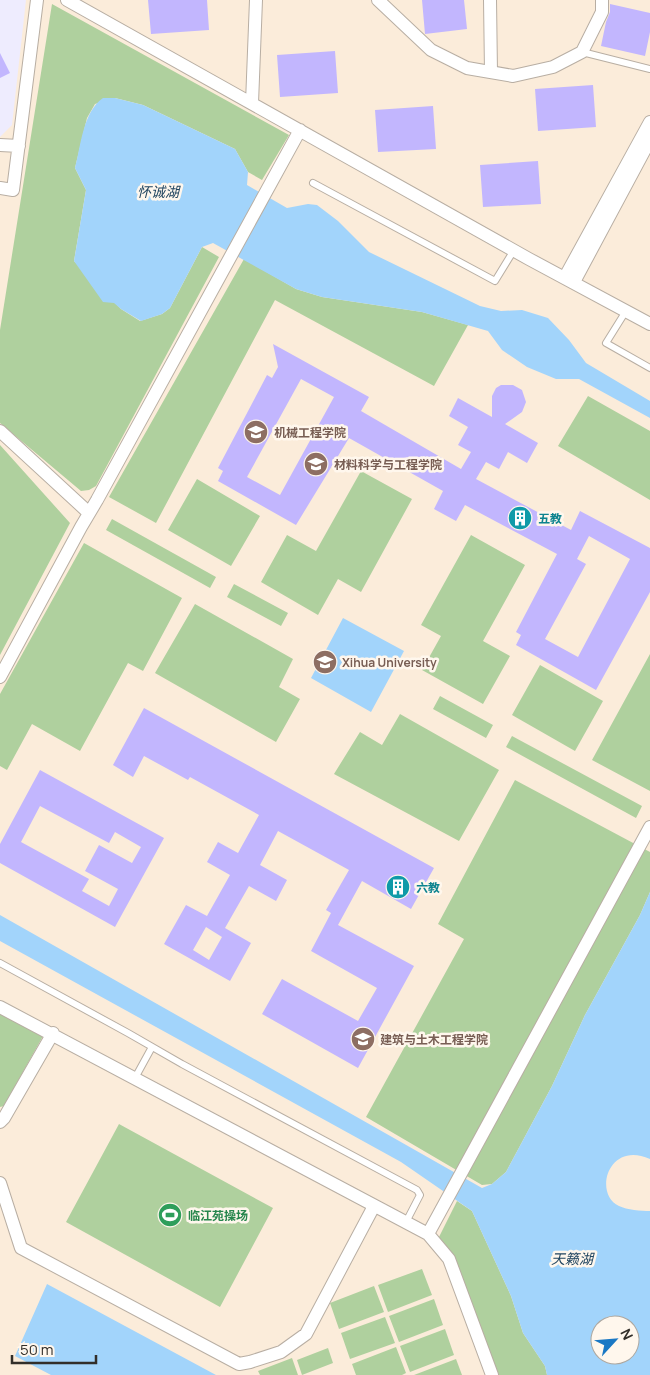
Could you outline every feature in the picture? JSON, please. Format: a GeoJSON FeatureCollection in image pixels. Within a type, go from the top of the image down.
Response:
{"type":"FeatureCollection","features":[{"type":"Feature","properties":{"kind":"street"},"geometry":{"type":"LineString","coordinates":[[0,188],[13,190],[37,0]]}},
{"type":"Feature","properties":{"kind":"street"},"geometry":{"type":"LineString","coordinates":[[67,0],[650,324]]}},
{"type":"Feature","properties":{"kind":"street"},"geometry":{"type":"LineString","coordinates":[[252,102],[256,0]]}},
{"type":"Feature","properties":{"kind":"street"},"geometry":{"type":"LineString","coordinates":[[378,0],[431,50],[467,68],[513,76],[553,67],[582,52],[602,12],[602,0]]}},
{"type":"Feature","properties":{"kind":"street"},"geometry":{"type":"LineString","coordinates":[[490,0],[491,72]]}},
{"type":"Feature","properties":{"kind":"street"},"geometry":{"type":"LineString","coordinates":[[569,280],[650,122]]}},
{"type":"Feature","properties":{"kind":"street"},"geometry":{"type":"LineString","coordinates":[[0,676],[300,130]]}},
{"type":"Feature","properties":{"kind":"street"},"geometry":{"type":"LineString","coordinates":[[569,280],[650,140]]}},
{"type":"Feature","properties":{"kind":"street"},"geometry":{"type":"LineString","coordinates":[[0,145],[19,146]]}},
{"type":"Feature","properties":{"kind":"street"},"geometry":{"type":"LineString","coordinates":[[0,432],[89,513]]}},
{"type":"Feature","properties":{"kind":"street"},"geometry":{"type":"LineString","coordinates":[[428,1234],[650,827]]}},
{"type":"Feature","properties":{"kind":"street"},"geometry":{"type":"LineString","coordinates":[[0,1007],[428,1234],[449,1259],[492,1375]]}},
{"type":"Feature","properties":{"kind":"street"},"geometry":{"type":"LineString","coordinates":[[0,1122],[53,1034]]}},
{"type":"Feature","properties":{"kind":"street"},"geometry":{"type":"LineString","coordinates":[[0,1183],[21,1248],[239,1364],[281,1352],[306,1334],[374,1206]]}},
{"type":"Feature","properties":{"kind":"lane"},"geometry":{"type":"LineString","coordinates":[[582,52],[650,69]]}},
{"type":"Feature","properties":{"kind":"lane"},"geometry":{"type":"LineString","coordinates":[[313,183],[496,281],[514,250]]}},
{"type":"Feature","properties":{"kind":"lane"},"geometry":{"type":"LineString","coordinates":[[626,311],[606,343],[650,368]]}},
{"type":"Feature","properties":{"kind":"lane"},"geometry":{"type":"LineString","coordinates":[[0,964],[417,1190],[420,1195],[406,1222]]}},
{"type":"Feature","properties":{"kind":"lane"},"geometry":{"type":"LineString","coordinates":[[135,1078],[152,1046]]}},
{"type":"Feature","properties":{"kind":"shaded area","name":"Xihua University"},"geometry":{"type":"Polygon","coordinates":[[[0,0],[650,0],[650,1375],[0,1375],[0,0]]]}},
{"type":"Feature","properties":{"kind":"shaded area"},"geometry":{"type":"Polygon","coordinates":[[[0,0],[26,0],[12,125],[0,137],[0,0]]]}},
{"type":"Feature","properties":{"kind":"green space"},"geometry":{"type":"Polygon","coordinates":[[[52,4],[289,135],[262,180],[248,172],[235,149],[143,105],[115,98],[95,104],[87,118],[75,168],[86,190],[74,261],[121,309],[140,321],[162,314],[170,308],[202,247],[219,257],[96,486],[89,490],[81,491],[0,423],[0,330],[52,4]]]}},
{"type":"Feature","properties":{"kind":"green space"},"geometry":{"type":"Polygon","coordinates":[[[244,259],[296,289],[322,297],[422,312],[468,325],[434,386],[275,300],[156,523],[109,497],[244,259]]]}},
{"type":"Feature","properties":{"kind":"green space"},"geometry":{"type":"Polygon","coordinates":[[[588,396],[650,431],[650,500],[558,446],[588,396]]]}},
{"type":"Feature","properties":{"kind":"green space"},"geometry":{"type":"Polygon","coordinates":[[[0,445],[70,523],[0,655],[0,445]]]}},
{"type":"Feature","properties":{"kind":"green space"},"geometry":{"type":"Polygon","coordinates":[[[361,471],[412,499],[361,592],[338,579],[318,615],[261,582],[287,535],[316,551],[361,471]]]}},
{"type":"Feature","properties":{"kind":"green space"},"geometry":{"type":"Polygon","coordinates":[[[197,479],[260,516],[231,566],[168,530],[197,479]]]}},
{"type":"Feature","properties":{"kind":"green space"},"geometry":{"type":"Polygon","coordinates":[[[112,519],[216,577],[210,588],[106,530],[112,519]]]}},
{"type":"Feature","properties":{"kind":"green space"},"geometry":{"type":"Polygon","coordinates":[[[471,535],[525,565],[483,641],[510,656],[483,704],[422,670],[441,636],[421,625],[471,535]]]}},
{"type":"Feature","properties":{"kind":"green space"},"geometry":{"type":"Polygon","coordinates":[[[84,543],[182,598],[143,671],[128,663],[80,751],[32,724],[7,770],[0,766],[0,694],[84,543]]]}},
{"type":"Feature","properties":{"kind":"green space"},"geometry":{"type":"Polygon","coordinates":[[[234,584],[288,613],[281,626],[227,597],[234,584]]]}},
{"type":"Feature","properties":{"kind":"green space"},"geometry":{"type":"Polygon","coordinates":[[[195,604],[293,659],[279,687],[300,699],[276,742],[155,673],[195,604]]]}},
{"type":"Feature","properties":{"kind":"green space"},"geometry":{"type":"Polygon","coordinates":[[[650,654],[650,791],[592,760],[650,654]]]}},
{"type":"Feature","properties":{"kind":"green space"},"geometry":{"type":"Polygon","coordinates":[[[540,665],[603,701],[575,751],[512,715],[540,665]]]}},
{"type":"Feature","properties":{"kind":"green space"},"geometry":{"type":"Polygon","coordinates":[[[440,696],[493,725],[486,738],[433,709],[440,696]]]}},
{"type":"Feature","properties":{"kind":"green space"},"geometry":{"type":"Polygon","coordinates":[[[400,714],[499,770],[459,841],[334,774],[360,732],[382,745],[400,714]]]}},
{"type":"Feature","properties":{"kind":"green space"},"geometry":{"type":"Polygon","coordinates":[[[512,736],[642,806],[636,818],[506,747],[512,736]]]}},
{"type":"Feature","properties":{"kind":"green space"},"geometry":{"type":"Polygon","coordinates":[[[515,780],[650,852],[650,892],[640,915],[585,1015],[552,1086],[506,1172],[492,1184],[482,1185],[366,1117],[464,939],[438,924],[515,780]]]}},
{"type":"Feature","properties":{"kind":"green space"},"geometry":{"type":"Polygon","coordinates":[[[0,1012],[43,1036],[4,1106],[0,1107],[0,1012]]]}},
{"type":"Feature","properties":{"kind":"green space","name":"临江苑操场"},"geometry":{"type":"Polygon","coordinates":[[[119,1124],[273,1208],[220,1307],[66,1222],[119,1124]]]}},
{"type":"Feature","properties":{"kind":"green space"},"geometry":{"type":"Polygon","coordinates":[[[457,1201],[472,1211],[511,1296],[523,1333],[545,1366],[547,1375],[497,1375],[455,1257],[439,1237],[457,1201]]]}},
{"type":"Feature","properties":{"kind":"green space"},"geometry":{"type":"Polygon","coordinates":[[[422,1269],[432,1295],[388,1312],[378,1285],[422,1269]]]}},
{"type":"Feature","properties":{"kind":"green space"},"geometry":{"type":"Polygon","coordinates":[[[374,1286],[384,1312],[339,1329],[330,1303],[374,1286]]]}},
{"type":"Feature","properties":{"kind":"green space"},"geometry":{"type":"Polygon","coordinates":[[[434,1299],[443,1325],[399,1342],[389,1316],[434,1299]]]}},
{"type":"Feature","properties":{"kind":"green space"},"geometry":{"type":"Polygon","coordinates":[[[385,1317],[395,1343],[350,1359],[341,1333],[385,1317]]]}},
{"type":"Feature","properties":{"kind":"green space"},"geometry":{"type":"Polygon","coordinates":[[[445,1329],[454,1355],[410,1372],[400,1346],[445,1329]]]}},
{"type":"Feature","properties":{"kind":"green space"},"geometry":{"type":"Polygon","coordinates":[[[396,1347],[406,1373],[402,1375],[356,1375],[352,1364],[396,1347]]]}},
{"type":"Feature","properties":{"kind":"green space"},"geometry":{"type":"Polygon","coordinates":[[[328,1348],[333,1363],[302,1375],[297,1360],[328,1348]]]}},
{"type":"Feature","properties":{"kind":"green space"},"geometry":{"type":"Polygon","coordinates":[[[292,1358],[298,1375],[260,1375],[258,1371],[292,1358]]]}},
{"type":"Feature","properties":{"kind":"green space"},"geometry":{"type":"Polygon","coordinates":[[[456,1359],[462,1375],[414,1375],[456,1359]]]}},
{"type":"Feature","properties":{"kind":"water","name":"怀诚湖"},"geometry":{"type":"Polygon","coordinates":[[[103,98],[115,98],[143,105],[235,149],[248,172],[247,185],[287,208],[308,204],[317,205],[338,221],[369,252],[480,306],[501,311],[522,310],[548,318],[569,340],[586,363],[650,401],[650,418],[579,379],[556,379],[527,367],[502,350],[488,331],[422,312],[322,297],[296,289],[213,243],[202,247],[170,308],[162,314],[141,321],[114,303],[103,302],[74,261],[86,190],[75,168],[87,120],[96,104],[103,98]]]}},
{"type":"Feature","properties":{"kind":"water"},"geometry":{"type":"Polygon","coordinates":[[[343,618],[404,651],[371,712],[311,678],[343,618]]]}},
{"type":"Feature","properties":{"kind":"water","name":"天籁湖"},"geometry":{"type":"Polygon","coordinates":[[[650,892],[650,1159],[636,1155],[624,1157],[615,1162],[609,1171],[606,1181],[607,1191],[611,1200],[619,1206],[650,1211],[650,1375],[547,1375],[545,1366],[523,1333],[511,1296],[472,1211],[401,1162],[0,941],[0,915],[482,1188],[492,1184],[506,1172],[552,1086],[585,1015],[640,915],[650,892]]]}},
{"type":"Feature","properties":{"kind":"water"},"geometry":{"type":"Polygon","coordinates":[[[47,1284],[216,1375],[51,1375],[15,1356],[47,1284]]]}},
{"type":"Feature","properties":{"kind":"building"},"geometry":{"type":"Polygon","coordinates":[[[148,0],[207,0],[209,30],[151,34],[148,0]]]}},
{"type":"Feature","properties":{"kind":"building"},"geometry":{"type":"Polygon","coordinates":[[[422,0],[464,0],[467,29],[425,34],[422,0]]]}},
{"type":"Feature","properties":{"kind":"building"},"geometry":{"type":"Polygon","coordinates":[[[610,4],[650,13],[650,32],[645,56],[601,46],[610,12],[610,4]]]}},
{"type":"Feature","properties":{"kind":"building"},"geometry":{"type":"Polygon","coordinates":[[[335,51],[338,93],[280,97],[277,55],[335,51]]]}},
{"type":"Feature","properties":{"kind":"building"},"geometry":{"type":"Polygon","coordinates":[[[0,53],[10,73],[0,78],[0,53]]]}},
{"type":"Feature","properties":{"kind":"building"},"geometry":{"type":"Polygon","coordinates":[[[593,85],[596,127],[538,131],[535,89],[593,85]]]}},
{"type":"Feature","properties":{"kind":"building"},"geometry":{"type":"Polygon","coordinates":[[[433,106],[436,149],[378,152],[375,110],[433,106]]]}},
{"type":"Feature","properties":{"kind":"building"},"geometry":{"type":"Polygon","coordinates":[[[538,161],[541,204],[483,207],[480,165],[538,161]]]}},
{"type":"Feature","properties":{"kind":"building","name":"五教"},"geometry":{"type":"Polygon","coordinates":[[[273,344],[369,397],[361,411],[461,469],[471,452],[458,445],[468,427],[449,416],[458,398],[492,417],[492,396],[496,388],[501,385],[513,385],[522,390],[526,402],[522,412],[505,424],[538,443],[527,463],[508,452],[499,469],[486,462],[476,479],[571,530],[580,511],[650,548],[650,592],[596,690],[516,645],[521,635],[516,632],[557,554],[465,505],[456,521],[434,509],[443,491],[349,438],[296,525],[218,481],[223,471],[218,468],[267,375],[272,378],[278,367],[273,344]],[[301,379],[247,477],[280,495],[334,397],[301,379]],[[589,536],[577,559],[586,564],[545,639],[578,657],[630,559],[589,536]]]}},
{"type":"Feature","properties":{"kind":"building","name":"六教"},"geometry":{"type":"Polygon","coordinates":[[[144,708],[434,868],[411,909],[362,881],[338,925],[414,966],[358,1068],[262,1014],[282,979],[358,1021],[377,988],[311,951],[331,913],[326,910],[349,870],[278,831],[260,865],[287,880],[276,901],[249,886],[225,928],[251,943],[230,981],[164,944],[186,905],[207,916],[230,875],[207,862],[218,842],[238,853],[259,815],[190,777],[188,780],[144,756],[133,777],[113,765],[144,708]],[[206,927],[193,950],[209,960],[222,937],[206,927]]]}},
{"type":"Feature","properties":{"kind":"building"},"geometry":{"type":"Polygon","coordinates":[[[40,770],[164,838],[115,927],[0,863],[0,844],[40,770]],[[40,806],[21,842],[89,879],[82,891],[109,906],[118,889],[85,871],[99,845],[132,863],[141,847],[115,832],[109,843],[40,806]]]}},
{"type":"Feature","properties":{"kind":"place","name":"机械工程学院"},"geometry":{"type":"Point","coordinates":[256,432]}},
{"type":"Feature","properties":{"kind":"place","name":"材料科学与工程学院"},"geometry":{"type":"Point","coordinates":[316,464]}},
{"type":"Feature","properties":{"kind":"place","name":"五教"},"geometry":{"type":"Point","coordinates":[520,518]}},
{"type":"Feature","properties":{"kind":"place","name":"Xihua University"},"geometry":{"type":"Point","coordinates":[325,662]}},
{"type":"Feature","properties":{"kind":"place","name":"六教"},"geometry":{"type":"Point","coordinates":[398,887]}},
{"type":"Feature","properties":{"kind":"place","name":"建筑与土木工程学院"},"geometry":{"type":"Point","coordinates":[363,1039]}},
{"type":"Feature","properties":{"kind":"place","name":"临江苑操场"},"geometry":{"type":"Point","coordinates":[170,1215]}}]}
